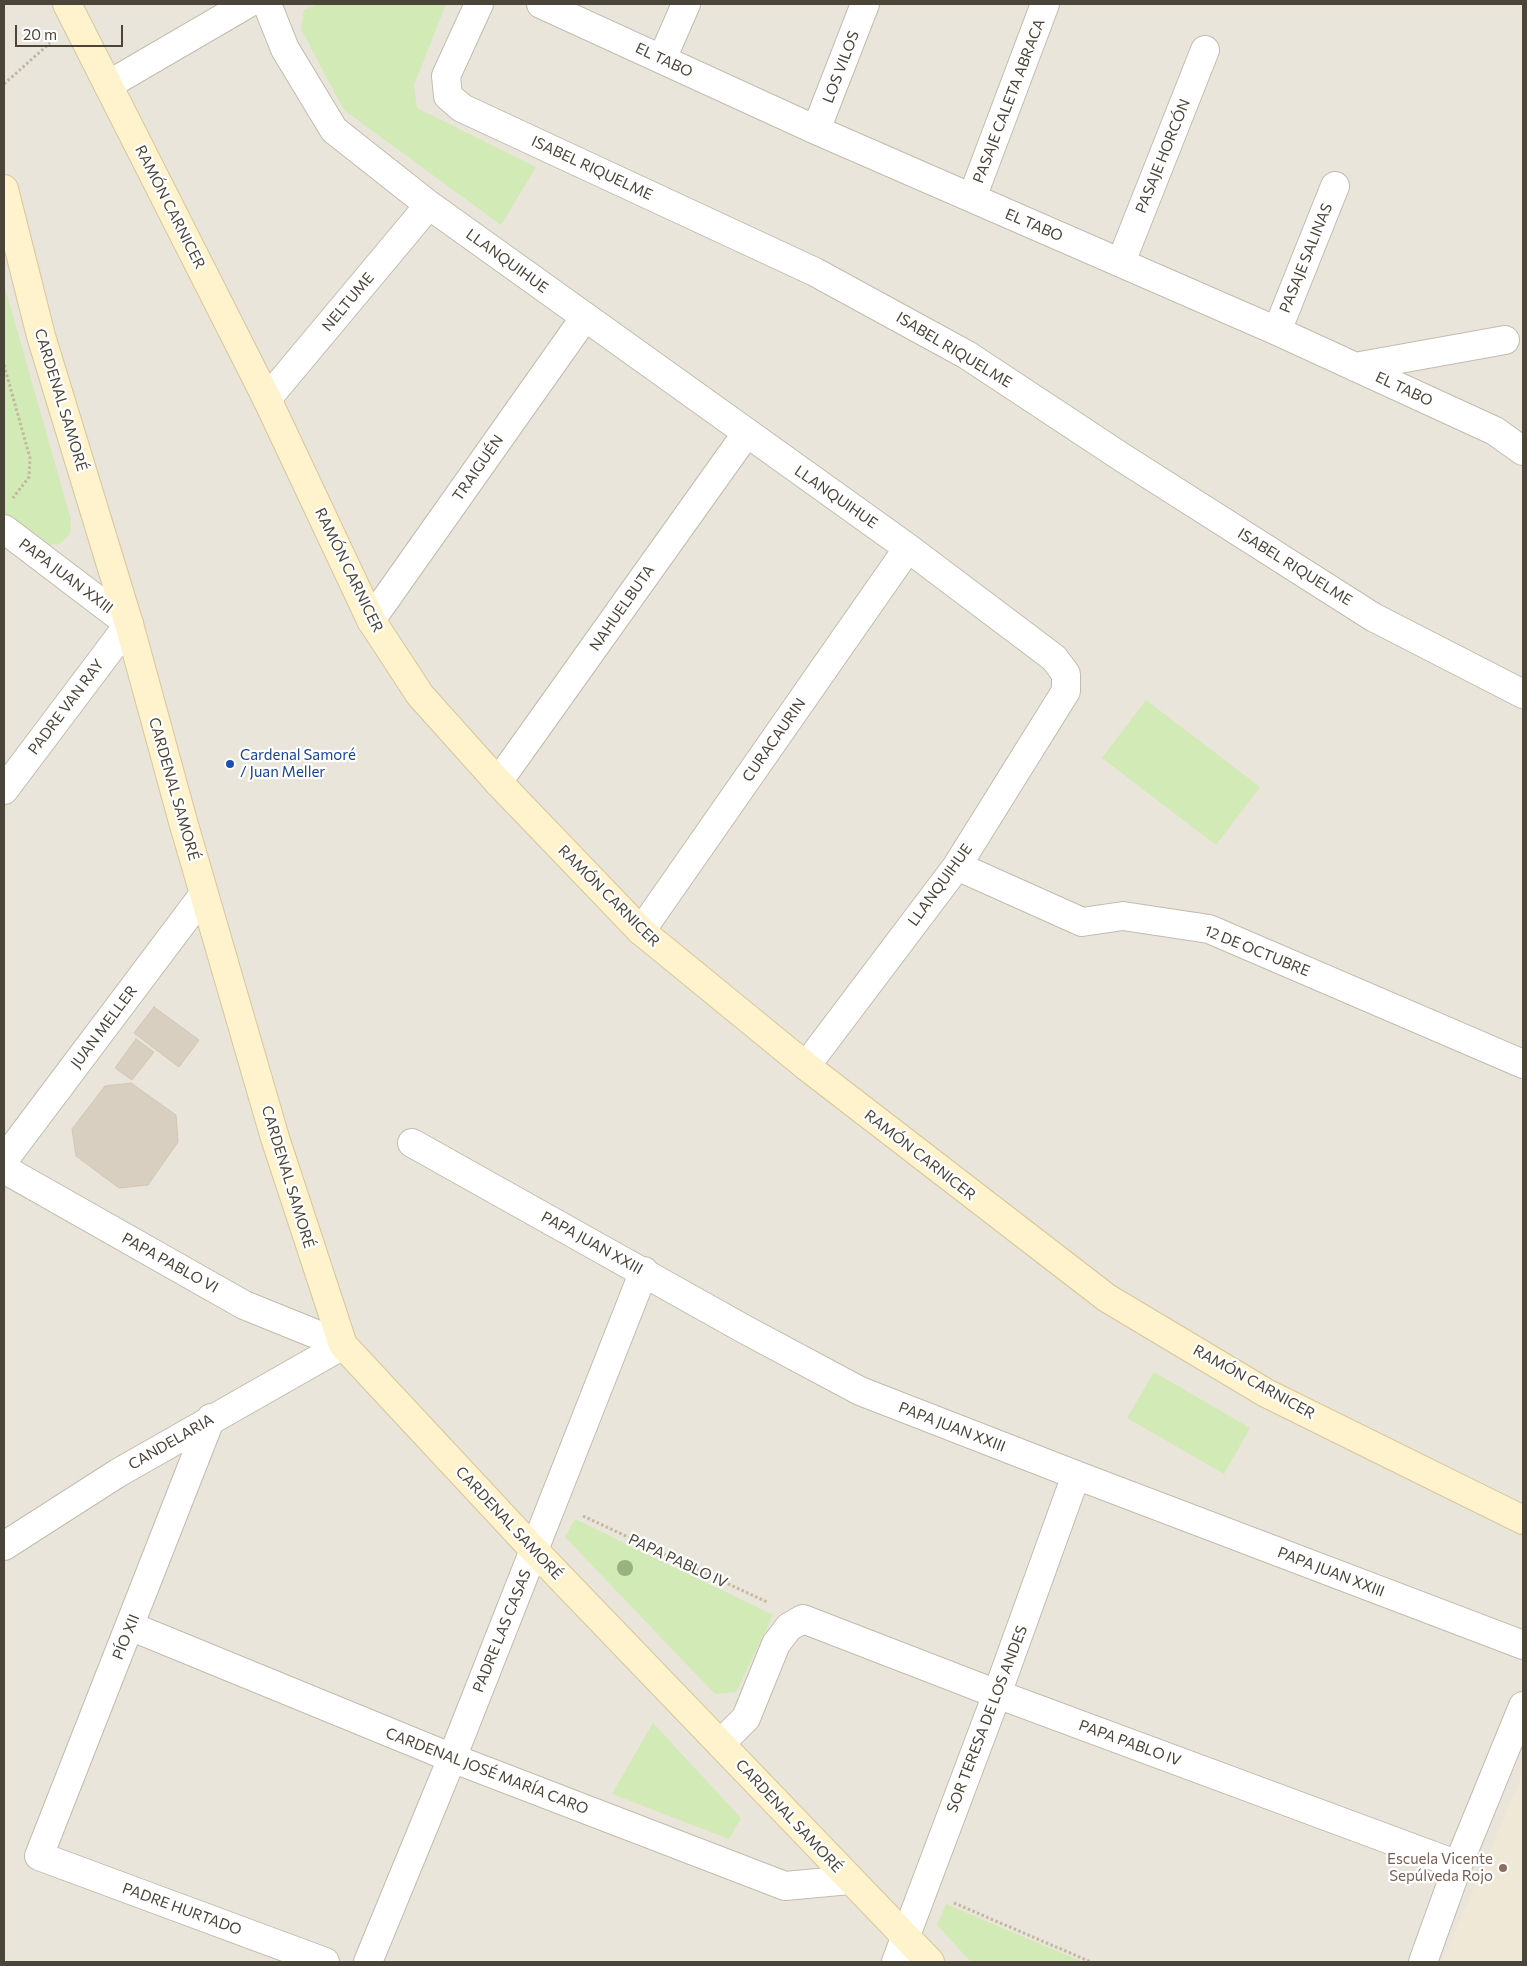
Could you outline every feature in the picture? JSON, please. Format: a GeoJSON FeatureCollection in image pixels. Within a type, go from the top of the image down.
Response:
{"type":"FeatureCollection","features":[{"type":"Feature","properties":{"kind":"street"},"geometry":{"type":"LineString","coordinates":[[108,85],[247,4]]}},
{"type":"Feature","properties":{"kind":"street","name":"LLANQUIHUE"},"geometry":{"type":"LineString","coordinates":[[267,4],[285,49],[334,130],[429,205],[746,434],[908,548],[1054,658],[1066,674],[1066,692],[957,866],[806,1066]]}},
{"type":"Feature","properties":{"kind":"street","name":"ISABEL RIQUELME"},"geometry":{"type":"LineString","coordinates":[[479,4],[446,76],[448,96],[462,108],[815,272],[968,355],[1131,463],[1373,617],[1523,694]]}},
{"type":"Feature","properties":{"kind":"street","name":"EL TABO"},"geometry":{"type":"LineString","coordinates":[[541,4],[816,130],[1277,331],[1495,431],[1522,446]]}},
{"type":"Feature","properties":{"kind":"street"},"geometry":{"type":"LineString","coordinates":[[662,59],[686,4]]}},
{"type":"Feature","properties":{"kind":"street","name":"LOS VILOS"},"geometry":{"type":"LineString","coordinates":[[816,130],[865,4]]}},
{"type":"Feature","properties":{"kind":"street","name":"PASAJE CALETA ABRACA"},"geometry":{"type":"LineString","coordinates":[[972,198],[1045,4]]}},
{"type":"Feature","properties":{"kind":"street","name":"RAMÓN CARNICER"},"geometry":{"type":"LineString","coordinates":[[71,12],[267,399],[372,620],[420,695],[498,782],[641,931],[806,1066],[1107,1298],[1266,1392],[1523,1520]]}},
{"type":"Feature","properties":{"kind":"street","name":"PASAJE HORCÓN"},"geometry":{"type":"LineString","coordinates":[[1121,262],[1205,50]]}},
{"type":"Feature","properties":{"kind":"street","name":"PASAJE SALINAS"},"geometry":{"type":"LineString","coordinates":[[1277,331],[1335,186]]}},
{"type":"Feature","properties":{"kind":"street","name":"CARDENAL SAMORÉ"},"geometry":{"type":"LineString","coordinates":[[4,189],[41,336],[129,624],[204,894],[275,1138],[343,1345],[534,1550],[930,1962]]}},
{"type":"Feature","properties":{"kind":"street","name":"NELTUME"},"geometry":{"type":"LineString","coordinates":[[267,399],[429,205]]}},
{"type":"Feature","properties":{"kind":"street","name":"TRAIGUÉN"},"geometry":{"type":"LineString","coordinates":[[372,620],[585,317]]}},
{"type":"Feature","properties":{"kind":"street"},"geometry":{"type":"LineString","coordinates":[[1355,367],[1505,340]]}},
{"type":"Feature","properties":{"kind":"street","name":"NAHUELBUTA"},"geometry":{"type":"LineString","coordinates":[[498,782],[746,434]]}},
{"type":"Feature","properties":{"kind":"street","name":"PAPA JUAN XXIII"},"geometry":{"type":"LineString","coordinates":[[6,516],[129,624]]}},
{"type":"Feature","properties":{"kind":"street","name":"CURACAURIN"},"geometry":{"type":"LineString","coordinates":[[641,931],[908,548]]}},
{"type":"Feature","properties":{"kind":"street","name":"PADRE VAN RAY"},"geometry":{"type":"LineString","coordinates":[[4,790],[129,624]]}},
{"type":"Feature","properties":{"kind":"street","name":"12 DE OCTUBRE"},"geometry":{"type":"LineString","coordinates":[[957,866],[1082,922],[1123,916],[1209,929],[1523,1064]]}},
{"type":"Feature","properties":{"kind":"street","name":"JUAN MELLER"},"geometry":{"type":"LineString","coordinates":[[4,1160],[204,894]]}},
{"type":"Feature","properties":{"kind":"street","name":"PAPA JUAN XXIII"},"geometry":{"type":"LineString","coordinates":[[412,1143],[644,1271],[744,1329],[860,1390],[1076,1475],[1523,1644]]}},
{"type":"Feature","properties":{"kind":"street","name":"PAPA PABLO VI"},"geometry":{"type":"LineString","coordinates":[[4,1169],[244,1304],[343,1345]]}},
{"type":"Feature","properties":{"kind":"street","name":"PADRE LAS CASAS"},"geometry":{"type":"LineString","coordinates":[[368,1962],[452,1758],[644,1271]]}},
{"type":"Feature","properties":{"kind":"street","name":"CANDELARIA"},"geometry":{"type":"LineString","coordinates":[[4,1546],[118,1473],[211,1418],[343,1345]]}},
{"type":"Feature","properties":{"kind":"street","name":"PÍO XII"},"geometry":{"type":"LineString","coordinates":[[39,1856],[211,1418]]}},
{"type":"Feature","properties":{"kind":"street","name":"SOR TERESA DE LOS ANDES"},"geometry":{"type":"LineString","coordinates":[[896,1962],[904,1935],[997,1694],[1076,1475]]}},
{"type":"Feature","properties":{"kind":"street"},"geometry":{"type":"LineString","coordinates":[[721,1743],[746,1718],[776,1644],[789,1627],[803,1619]]}},
{"type":"Feature","properties":{"kind":"street","name":"PAPA PABLO IV"},"geometry":{"type":"LineString","coordinates":[[803,1619],[997,1694],[1458,1865]]}},
{"type":"Feature","properties":{"kind":"street","name":"CARDENAL JOSÉ MARÍA CARO"},"geometry":{"type":"LineString","coordinates":[[130,1626],[452,1758],[785,1886],[850,1880]]}},
{"type":"Feature","properties":{"kind":"street"},"geometry":{"type":"LineString","coordinates":[[1423,1962],[1458,1865],[1523,1706]]}},
{"type":"Feature","properties":{"kind":"street","name":"PADRE HURTADO"},"geometry":{"type":"LineString","coordinates":[[39,1856],[325,1962]]}},
{"type":"Feature","properties":{"kind":"path"},"geometry":{"type":"LineString","coordinates":[[4,84],[71,12]]}},
{"type":"Feature","properties":{"kind":"path"},"geometry":{"type":"LineString","coordinates":[[4,365],[30,458],[29,477],[6,516]]}},
{"type":"Feature","properties":{"kind":"path","name":"PAPA PABLO IV"},"geometry":{"type":"LineString","coordinates":[[552,1502],[803,1619]]}},
{"type":"Feature","properties":{"kind":"path"},"geometry":{"type":"LineString","coordinates":[[922,1890],[1091,1962]]}},
{"type":"Feature","properties":{"kind":"shaded area"},"geometry":{"type":"Polygon","coordinates":[[[4,4],[1523,4],[1523,1962],[4,1962],[4,4]]]}},
{"type":"Feature","properties":{"kind":"shaded area","name":"Escuela Vicente Sepúlveda Rojo"},"geometry":{"type":"Polygon","coordinates":[[[1523,1773],[1523,1962],[1442,1962],[1523,1773]]]}},
{"type":"Feature","properties":{"kind":"green space"},"geometry":{"type":"Polygon","coordinates":[[[318,4],[446,4],[414,85],[417,108],[536,167],[501,225],[344,110],[301,29],[304,10],[318,4]]]}},
{"type":"Feature","properties":{"kind":"green space"},"geometry":{"type":"Polygon","coordinates":[[[4,284],[71,520],[70,534],[59,544],[50,545],[42,542],[4,514],[4,284]]]}},
{"type":"Feature","properties":{"kind":"green space"},"geometry":{"type":"Polygon","coordinates":[[[1146,700],[1260,787],[1216,845],[1102,758],[1146,700]]]}},
{"type":"Feature","properties":{"kind":"green space"},"geometry":{"type":"Polygon","coordinates":[[[1154,1372],[1250,1428],[1224,1474],[1127,1418],[1154,1372]]]}},
{"type":"Feature","properties":{"kind":"green space"},"geometry":{"type":"Polygon","coordinates":[[[575,1519],[773,1615],[736,1692],[715,1694],[565,1537],[575,1519]]]}},
{"type":"Feature","properties":{"kind":"green space"},"geometry":{"type":"Polygon","coordinates":[[[653,1723],[741,1818],[729,1839],[612,1794],[653,1723]]]}},
{"type":"Feature","properties":{"kind":"green space"},"geometry":{"type":"Polygon","coordinates":[[[946,1904],[1083,1962],[971,1962],[937,1925],[946,1904]]]}},
{"type":"Feature","properties":{"kind":"building"},"geometry":{"type":"Polygon","coordinates":[[[154,1007],[199,1040],[179,1067],[134,1033],[154,1007]]]}},
{"type":"Feature","properties":{"kind":"building"},"geometry":{"type":"Polygon","coordinates":[[[136,1039],[154,1052],[132,1080],[115,1068],[136,1039]]]}},
{"type":"Feature","properties":{"kind":"building"},"geometry":{"type":"Polygon","coordinates":[[[131,1083],[176,1115],[178,1142],[148,1185],[119,1188],[76,1156],[72,1129],[105,1086],[131,1083]]]}},
{"type":"Feature","properties":{"kind":"place","name":"Cardenal Samoré / Juan Meller"},"geometry":{"type":"Point","coordinates":[230,764]}},
{"type":"Feature","properties":{"kind":"place","name":"Escuela Vicente Sepúlveda Rojo"},"geometry":{"type":"Point","coordinates":[1503,1868]}}]}
